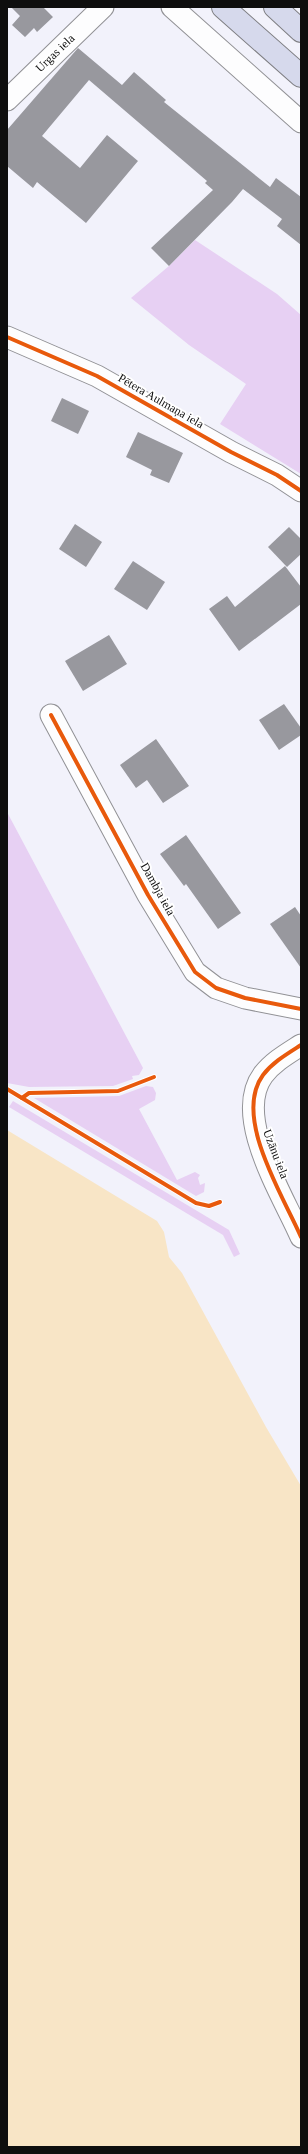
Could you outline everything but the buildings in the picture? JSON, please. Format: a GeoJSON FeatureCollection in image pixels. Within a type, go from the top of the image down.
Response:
{"type":"FeatureCollection","features":[{"type":"Feature","properties":{"kind":"highway"},"geometry":{"type":"LineString","coordinates":[[223,7],[301,76]]}},
{"type":"Feature","properties":{"kind":"highway"},"geometry":{"type":"LineString","coordinates":[[275,7],[301,31]]}},
{"type":"Feature","properties":{"kind":"street","name":"Urgas iela"},"geometry":{"type":"LineString","coordinates":[[7,100],[103,7]]}},
{"type":"Feature","properties":{"kind":"street"},"geometry":{"type":"LineString","coordinates":[[172,7],[301,122]]}},
{"type":"Feature","properties":{"kind":"street","name":"Pētera Aulmaņa iela"},"geometry":{"type":"LineString","coordinates":[[7,337],[97,376],[231,452],[277,475],[301,491]]}},
{"type":"Feature","properties":{"kind":"street","name":"Dambja iela"},"geometry":{"type":"LineString","coordinates":[[51,715],[148,895],[195,972],[216,988],[245,998],[301,1009]]}},
{"type":"Feature","properties":{"kind":"street","name":"Uzānu iela"},"geometry":{"type":"LineString","coordinates":[[301,1045],[274,1063],[262,1076],[255,1090],[253,1112],[257,1137],[301,1237]]}},
{"type":"Feature","properties":{"kind":"shaded area"},"geometry":{"type":"Polygon","coordinates":[[[195,240],[277,294],[301,315],[301,474],[220,424],[246,384],[189,345],[131,298],[169,266],[195,240]]]}},
{"type":"Feature","properties":{"kind":"shaded area"},"geometry":{"type":"Polygon","coordinates":[[[7,812],[143,1068],[139,1075],[132,1076],[133,1079],[113,1086],[29,1087],[7,1083],[7,812]]]}},
{"type":"Feature","properties":{"kind":"shaded area"},"geometry":{"type":"Polygon","coordinates":[[[146,1086],[153,1087],[156,1093],[155,1100],[139,1109],[177,1180],[195,1172],[200,1175],[198,1178],[200,1185],[205,1183],[204,1192],[196,1196],[34,1098],[119,1096],[146,1086]]]}},
{"type":"Feature","properties":{"kind":"shaded area"},"geometry":{"type":"Polygon","coordinates":[[[13,1101],[229,1230],[240,1254],[234,1257],[223,1235],[9,1107],[13,1101]]]}},
{"type":"Feature","properties":{"kind":"shaded area"},"geometry":{"type":"Polygon","coordinates":[[[7,1130],[157,1221],[164,1232],[169,1257],[182,1273],[266,1427],[301,1486],[301,2147],[7,2147],[7,1130]]]}},
{"type":"Feature","properties":{"kind":"cycle path"},"geometry":{"type":"LineString","coordinates":[[7,337],[97,376],[231,452],[277,475],[301,491]]}},
{"type":"Feature","properties":{"kind":"cycle path"},"geometry":{"type":"LineString","coordinates":[[51,715],[148,895],[195,972],[216,988],[245,998],[301,1009]]}},
{"type":"Feature","properties":{"kind":"cycle path"},"geometry":{"type":"LineString","coordinates":[[301,1045],[276,1062],[263,1075],[255,1092],[253,1112],[257,1134],[264,1157],[301,1237]]}},
{"type":"Feature","properties":{"kind":"cycle path"},"geometry":{"type":"LineString","coordinates":[[22,1098],[29,1093],[118,1091],[154,1077]]}},
{"type":"Feature","properties":{"kind":"cycle path"},"geometry":{"type":"LineString","coordinates":[[7,1089],[196,1203],[209,1206],[220,1202]]}}]}
